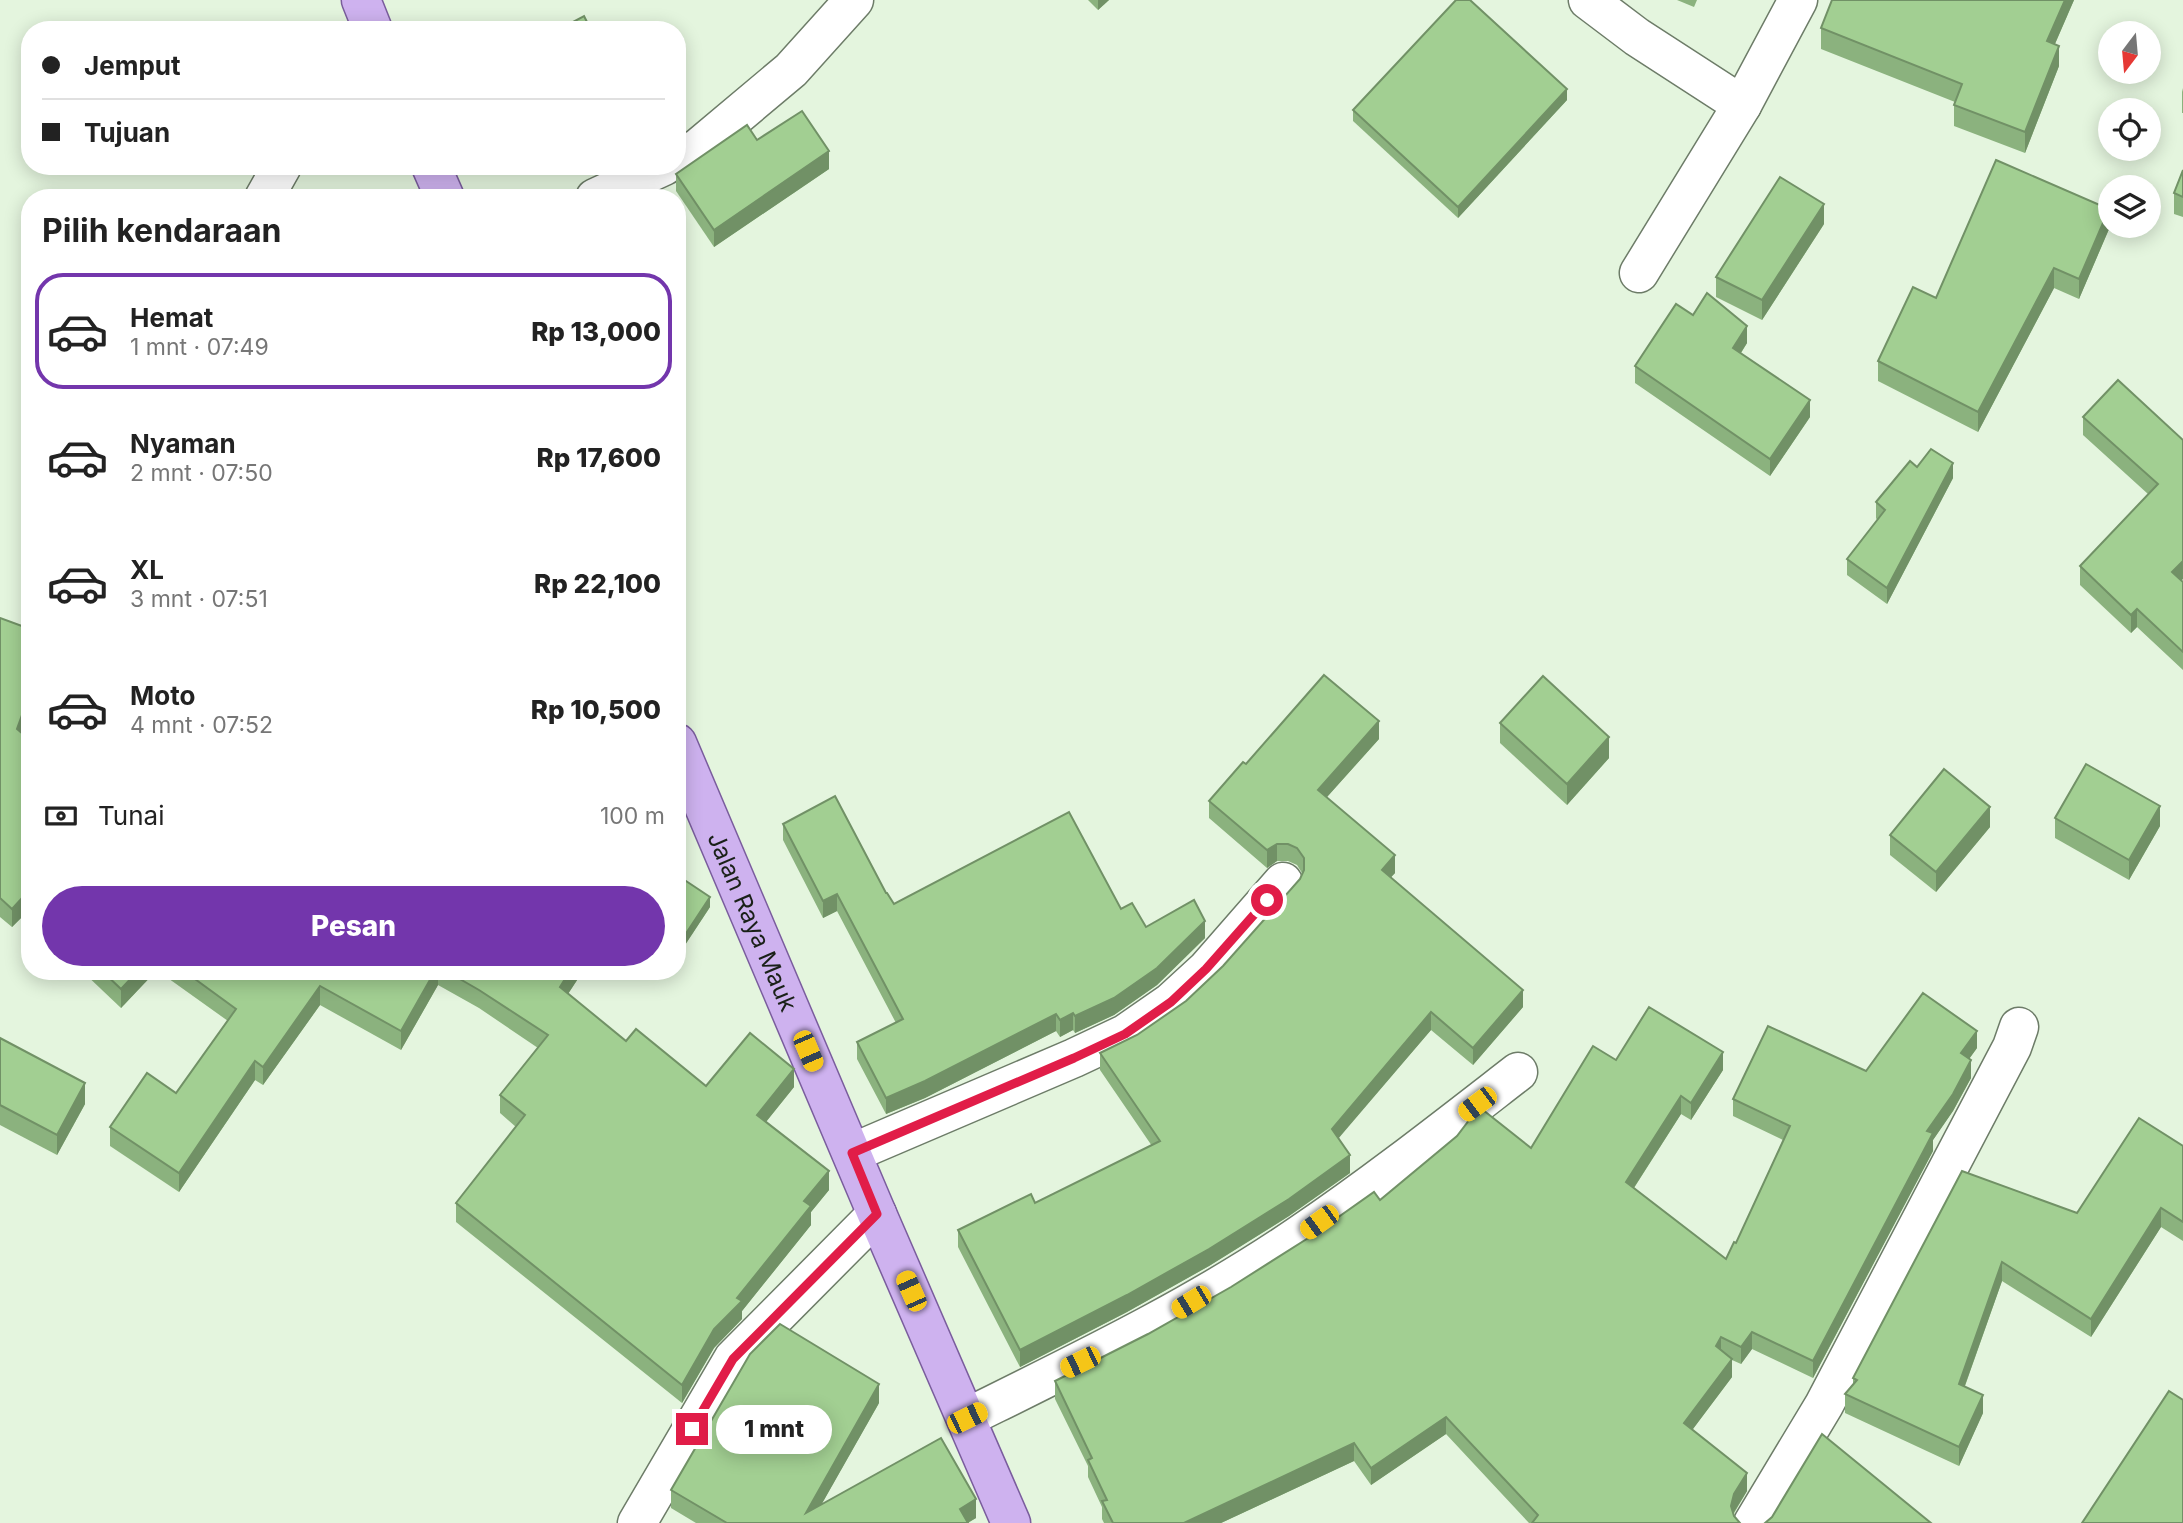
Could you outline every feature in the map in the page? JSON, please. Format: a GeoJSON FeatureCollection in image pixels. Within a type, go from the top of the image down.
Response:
{"type":"FeatureCollection","features":[{"type":"Feature","properties":{"kind":"main road"},"geometry":{"type":"LineString","coordinates":[[361,0],[369,21]]}},
{"type":"Feature","properties":{"kind":"main road","name":"Jalan Raya Mauk"},"geometry":{"type":"LineString","coordinates":[[686,764],[1012,1523]]}},
{"type":"Feature","properties":{"kind":"street"},"geometry":{"type":"LineString","coordinates":[[686,154],[698,148],[791,70],[855,0]]}},
{"type":"Feature","properties":{"kind":"street"},"geometry":{"type":"LineString","coordinates":[[1588,0],[1637,37],[1742,105]]}},
{"type":"Feature","properties":{"kind":"street"},"geometry":{"type":"LineString","coordinates":[[1639,273],[1742,105],[1798,0]]}},
{"type":"Feature","properties":{"kind":"street"},"geometry":{"type":"LineString","coordinates":[[614,189],[645,175]]}},
{"type":"Feature","properties":{"kind":"street"},"geometry":{"type":"LineString","coordinates":[[852,1153],[1125,1034],[1171,1002],[1206,969],[1283,883]]}},
{"type":"Feature","properties":{"kind":"street"},"geometry":{"type":"LineString","coordinates":[[1753,1523],[1824,1405],[2012,1047],[2019,1027]]}},
{"type":"Feature","properties":{"kind":"street"},"geometry":{"type":"LineString","coordinates":[[967,1418],[1148,1328],[1300,1235],[1518,1072]]}},
{"type":"Feature","properties":{"kind":"street"},"geometry":{"type":"LineString","coordinates":[[637,1523],[733,1359],[877,1214]]}},
{"type":"Feature","properties":{"kind":"building"},"geometry":{"type":"Polygon","coordinates":[[[1456,0],[1470,0],[1567,89],[1458,207],[1353,110],[1456,0]]]}},
{"type":"Feature","properties":{"kind":"building"},"geometry":{"type":"Polygon","coordinates":[[[1832,0],[2065,0],[2047,41],[2059,46],[2025,132],[1954,105],[1962,84],[1821,28],[1832,0]]]}},
{"type":"Feature","properties":{"kind":"building"},"geometry":{"type":"Polygon","coordinates":[[[802,111],[829,151],[714,230],[677,175],[686,175],[686,167],[747,125],[757,140],[802,111]]]}},
{"type":"Feature","properties":{"kind":"building"},"geometry":{"type":"Polygon","coordinates":[[[1996,160],[2098,204],[2098,235],[2079,279],[2054,268],[1978,412],[1878,361],[1913,287],[1936,298],[1996,160]]]}},
{"type":"Feature","properties":{"kind":"building"},"geometry":{"type":"Polygon","coordinates":[[[2183,170],[2183,197],[2174,193],[2183,170]]]}},
{"type":"Feature","properties":{"kind":"building"},"geometry":{"type":"Polygon","coordinates":[[[1780,177],[1824,204],[1762,300],[1716,277],[1780,177]]]}},
{"type":"Feature","properties":{"kind":"building"},"geometry":{"type":"Polygon","coordinates":[[[1707,293],[1747,326],[1733,348],[1810,400],[1770,459],[1635,366],[1676,304],[1693,315],[1707,293]]]}},
{"type":"Feature","properties":{"kind":"building"},"geometry":{"type":"Polygon","coordinates":[[[2118,380],[2183,440],[2183,561],[2172,572],[2183,582],[2183,652],[2137,609],[2131,615],[2080,566],[2158,484],[2083,417],[2118,380]]]}},
{"type":"Feature","properties":{"kind":"building"},"geometry":{"type":"Polygon","coordinates":[[[1931,449],[1953,463],[1887,588],[1847,559],[1885,510],[1876,502],[1910,461],[1917,467],[1931,449]]]}},
{"type":"Feature","properties":{"kind":"building"},"geometry":{"type":"Polygon","coordinates":[[[0,618],[21,626],[21,718],[17,729],[21,732],[21,899],[12,909],[0,898],[0,618]]]}},
{"type":"Feature","properties":{"kind":"building"},"geometry":{"type":"Polygon","coordinates":[[[1324,675],[1379,721],[1318,790],[1395,855],[1382,870],[1523,990],[1473,1048],[1431,1012],[1332,1129],[1350,1155],[1289,1199],[1209,1249],[1020,1350],[958,1230],[1031,1194],[1035,1203],[1160,1141],[1100,1053],[1137,1035],[1186,1001],[1223,966],[1300,879],[1304,870],[1304,858],[1297,848],[1288,844],[1277,844],[1267,850],[1209,801],[1243,762],[1246,764],[1324,675]]]}},
{"type":"Feature","properties":{"kind":"building"},"geometry":{"type":"Polygon","coordinates":[[[1543,676],[1609,737],[1567,784],[1500,723],[1543,676]]]}},
{"type":"Feature","properties":{"kind":"building"},"geometry":{"type":"Polygon","coordinates":[[[2086,764],[2160,806],[2129,860],[2055,818],[2086,764]]]}},
{"type":"Feature","properties":{"kind":"building"},"geometry":{"type":"Polygon","coordinates":[[[1944,769],[1990,807],[1936,872],[1890,835],[1944,769]]]}},
{"type":"Feature","properties":{"kind":"building"},"geometry":{"type":"Polygon","coordinates":[[[835,796],[894,904],[1069,812],[1121,909],[1132,903],[1146,927],[1194,900],[1205,921],[1157,968],[1114,998],[1075,1016],[1073,1013],[1060,1020],[1056,1014],[886,1098],[857,1042],[903,1019],[837,894],[823,901],[783,824],[835,796]]]}},
{"type":"Feature","properties":{"kind":"building"},"geometry":{"type":"Polygon","coordinates":[[[686,881],[710,897],[686,933],[686,881]]]}},
{"type":"Feature","properties":{"kind":"building"},"geometry":{"type":"Polygon","coordinates":[[[112,980],[130,980],[121,989],[112,980]]]}},
{"type":"Feature","properties":{"kind":"building"},"geometry":{"type":"Polygon","coordinates":[[[196,980],[430,980],[401,1031],[320,986],[263,1067],[255,1061],[179,1173],[110,1127],[147,1073],[176,1093],[236,1009],[196,980]]]}},
{"type":"Feature","properties":{"kind":"building"},"geometry":{"type":"Polygon","coordinates":[[[462,980],[564,980],[560,987],[626,1041],[636,1029],[706,1086],[750,1033],[794,1069],[757,1115],[829,1171],[804,1201],[811,1206],[737,1298],[742,1301],[714,1329],[682,1385],[456,1203],[525,1115],[500,1095],[548,1035],[462,980]]]}},
{"type":"Feature","properties":{"kind":"building"},"geometry":{"type":"Polygon","coordinates":[[[1923,993],[1977,1031],[1961,1053],[1971,1060],[1953,1094],[1927,1131],[1933,1133],[1813,1361],[1752,1332],[1741,1347],[1721,1337],[1716,1346],[1732,1359],[1684,1423],[1747,1473],[1734,1494],[1731,1506],[1740,1523],[1532,1523],[1538,1515],[1446,1417],[1371,1468],[1354,1443],[1184,1523],[1113,1523],[1102,1501],[1107,1500],[1088,1460],[1092,1458],[1055,1381],[1148,1334],[1231,1287],[1374,1192],[1380,1200],[1457,1136],[1470,1119],[1483,1110],[1531,1148],[1593,1046],[1616,1060],[1649,1007],[1723,1052],[1691,1103],[1681,1096],[1626,1182],[1726,1259],[1790,1126],[1733,1099],[1768,1026],[1866,1071],[1923,993]]]}},
{"type":"Feature","properties":{"kind":"building"},"geometry":{"type":"Polygon","coordinates":[[[0,1038],[85,1083],[57,1135],[0,1105],[0,1038]]]}},
{"type":"Feature","properties":{"kind":"building"},"geometry":{"type":"Polygon","coordinates":[[[2139,1118],[2183,1146],[2183,1222],[2161,1208],[2091,1319],[2002,1262],[1959,1384],[1983,1395],[1959,1447],[1845,1394],[1857,1380],[1853,1378],[1962,1171],[2077,1213],[2139,1118]]]}},
{"type":"Feature","properties":{"kind":"building"},"geometry":{"type":"Polygon","coordinates":[[[780,1324],[879,1384],[806,1513],[941,1438],[976,1499],[960,1509],[968,1523],[727,1523],[671,1490],[750,1354],[780,1324]]]}},
{"type":"Feature","properties":{"kind":"building"},"geometry":{"type":"Polygon","coordinates":[[[2169,1391],[2183,1400],[2183,1523],[2082,1523],[2169,1391]]]}},
{"type":"Feature","properties":{"kind":"building"},"geometry":{"type":"Polygon","coordinates":[[[1822,1434],[1931,1523],[1765,1523],[1772,1517],[1822,1434]]]}},
{"type":"Feature","properties":{"kind":"route"},"geometry":{"type":"LineString","coordinates":[[692,1429],[733,1359],[877,1214],[852,1153],[1125,1034],[1171,1002],[1206,969],[1267,900]]}}]}
